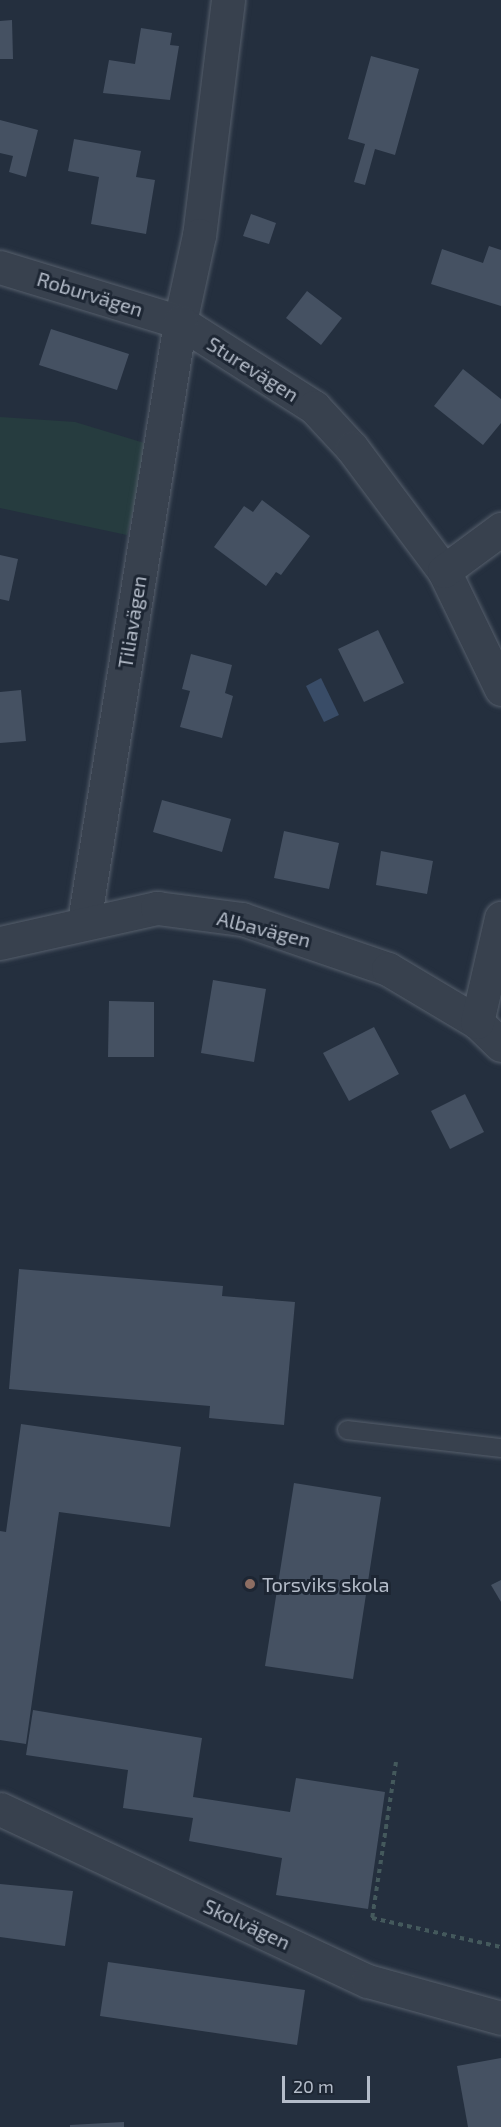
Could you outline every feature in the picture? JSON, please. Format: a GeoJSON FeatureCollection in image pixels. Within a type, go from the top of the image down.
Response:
{"type":"FeatureCollection","features":[{"type":"Feature","properties":{"kind":"street"},"geometry":{"type":"LineString","coordinates":[[180,322],[199,236],[228,0]]}},
{"type":"Feature","properties":{"kind":"street","name":"Roburvägen"},"geometry":{"type":"LineString","coordinates":[[0,267],[180,322]]}},
{"type":"Feature","properties":{"kind":"street","name":"Sturevägen"},"geometry":{"type":"LineString","coordinates":[[180,322],[314,407],[352,448],[444,571],[501,689]]}},
{"type":"Feature","properties":{"kind":"street","name":"Tiliavägen"},"geometry":{"type":"LineString","coordinates":[[84,922],[180,322]]}},
{"type":"Feature","properties":{"kind":"street"},"geometry":{"type":"LineString","coordinates":[[444,571],[501,529]]}},
{"type":"Feature","properties":{"kind":"street","name":"Albavägen"},"geometry":{"type":"LineString","coordinates":[[0,943],[84,922],[157,908],[242,918],[388,969],[477,1022]]}},
{"type":"Feature","properties":{"kind":"street"},"geometry":{"type":"LineString","coordinates":[[501,918],[477,1022],[501,1045]]}},
{"type":"Feature","properties":{"kind":"street","name":"Skolvägen"},"geometry":{"type":"LineString","coordinates":[[0,1809],[368,1981],[501,2018]]}},
{"type":"Feature","properties":{"kind":"lane"},"geometry":{"type":"LineString","coordinates":[[347,1430],[501,1448]]}},
{"type":"Feature","properties":{"kind":"path"},"geometry":{"type":"LineString","coordinates":[[396,1762],[372,1918],[501,1947]]}},
{"type":"Feature","properties":{"kind":"green space"},"geometry":{"type":"Polygon","coordinates":[[[0,417],[75,422],[151,445],[127,535],[0,508],[0,417]]]}},
{"type":"Feature","properties":{"kind":"water"},"geometry":{"type":"Polygon","coordinates":[[[321,678],[339,715],[324,722],[306,686],[321,678]]]}},
{"type":"Feature","properties":{"kind":"building"},"geometry":{"type":"Polygon","coordinates":[[[12,20],[13,59],[0,59],[0,21],[12,20]]]}},
{"type":"Feature","properties":{"kind":"building"},"geometry":{"type":"Polygon","coordinates":[[[141,28],[172,33],[170,45],[179,46],[170,100],[103,93],[109,60],[135,64],[141,28]]]}},
{"type":"Feature","properties":{"kind":"building"},"geometry":{"type":"Polygon","coordinates":[[[371,56],[419,69],[395,155],[375,149],[365,185],[354,182],[365,144],[348,139],[371,56]]]}},
{"type":"Feature","properties":{"kind":"building"},"geometry":{"type":"Polygon","coordinates":[[[0,120],[38,130],[26,177],[9,172],[13,156],[0,153],[0,120]]]}},
{"type":"Feature","properties":{"kind":"building"},"geometry":{"type":"Polygon","coordinates":[[[74,139],[141,151],[136,177],[155,180],[146,234],[91,224],[99,177],[68,171],[74,139]]]}},
{"type":"Feature","properties":{"kind":"building"},"geometry":{"type":"Polygon","coordinates":[[[251,214],[276,223],[269,244],[243,236],[251,214]]]}},
{"type":"Feature","properties":{"kind":"building"},"geometry":{"type":"Polygon","coordinates":[[[489,246],[501,250],[501,306],[431,284],[442,249],[483,263],[489,246]]]}},
{"type":"Feature","properties":{"kind":"building"},"geometry":{"type":"Polygon","coordinates":[[[307,291],[342,318],[321,345],[286,318],[307,291]]]}},
{"type":"Feature","properties":{"kind":"building"},"geometry":{"type":"Polygon","coordinates":[[[51,329],[129,354],[117,390],[39,365],[51,329]]]}},
{"type":"Feature","properties":{"kind":"building"},"geometry":{"type":"Polygon","coordinates":[[[463,369],[501,399],[501,423],[483,445],[434,406],[463,369]]]}},
{"type":"Feature","properties":{"kind":"building"},"geometry":{"type":"Polygon","coordinates":[[[262,500],[310,536],[281,575],[276,572],[266,586],[214,547],[244,506],[253,512],[262,500]]]}},
{"type":"Feature","properties":{"kind":"building"},"geometry":{"type":"Polygon","coordinates":[[[0,555],[18,559],[9,601],[0,599],[0,555]]]}},
{"type":"Feature","properties":{"kind":"building"},"geometry":{"type":"Polygon","coordinates":[[[378,630],[404,683],[364,702],[338,649],[378,630]]]}},
{"type":"Feature","properties":{"kind":"building"},"geometry":{"type":"Polygon","coordinates":[[[191,654],[232,665],[225,693],[233,696],[222,738],[180,727],[190,691],[182,689],[191,654]]]}},
{"type":"Feature","properties":{"kind":"building"},"geometry":{"type":"Polygon","coordinates":[[[21,690],[26,741],[0,743],[0,692],[21,690]]]}},
{"type":"Feature","properties":{"kind":"building"},"geometry":{"type":"Polygon","coordinates":[[[162,800],[231,819],[222,852],[153,832],[162,800]]]}},
{"type":"Feature","properties":{"kind":"building"},"geometry":{"type":"Polygon","coordinates":[[[284,831],[339,843],[329,889],[274,878],[284,831]]]}},
{"type":"Feature","properties":{"kind":"building"},"geometry":{"type":"Polygon","coordinates":[[[381,851],[433,861],[427,894],[376,885],[381,851]]]}},
{"type":"Feature","properties":{"kind":"building"},"geometry":{"type":"Polygon","coordinates":[[[213,980],[266,989],[254,1062],[201,1053],[213,980]]]}},
{"type":"Feature","properties":{"kind":"building"},"geometry":{"type":"Polygon","coordinates":[[[109,1001],[154,1002],[154,1057],[108,1057],[109,1001]]]}},
{"type":"Feature","properties":{"kind":"building"},"geometry":{"type":"Polygon","coordinates":[[[374,1027],[399,1074],[349,1101],[323,1053],[374,1027]]]}},
{"type":"Feature","properties":{"kind":"building"},"geometry":{"type":"Polygon","coordinates":[[[465,1094],[484,1132],[450,1149],[431,1111],[465,1094]]]}},
{"type":"Feature","properties":{"kind":"building"},"geometry":{"type":"Polygon","coordinates":[[[19,1269],[223,1286],[222,1296],[295,1302],[284,1425],[209,1418],[210,1406],[9,1389],[19,1269]]]}},
{"type":"Feature","properties":{"kind":"building"},"geometry":{"type":"Polygon","coordinates":[[[21,1424],[181,1447],[170,1527],[59,1512],[26,1744],[0,1740],[0,1531],[6,1532],[21,1424]]]}},
{"type":"Feature","properties":{"kind":"building"},"geometry":{"type":"Polygon","coordinates":[[[294,1483],[381,1497],[353,1679],[265,1666],[294,1483]]]}},
{"type":"Feature","properties":{"kind":"building"},"geometry":{"type":"Polygon","coordinates":[[[501,1580],[501,1602],[491,1585],[501,1580]]]}},
{"type":"Feature","properties":{"kind":"building"},"geometry":{"type":"Polygon","coordinates":[[[33,1710],[202,1738],[193,1797],[290,1812],[296,1778],[385,1792],[368,1909],[276,1895],[282,1858],[189,1841],[193,1818],[123,1808],[128,1770],[26,1755],[33,1710]]]}},
{"type":"Feature","properties":{"kind":"building"},"geometry":{"type":"Polygon","coordinates":[[[0,1884],[73,1891],[65,1946],[0,1937],[0,1884]]]}},
{"type":"Feature","properties":{"kind":"building"},"geometry":{"type":"Polygon","coordinates":[[[108,1962],[305,1990],[297,2045],[100,2016],[108,1962]]]}},
{"type":"Feature","properties":{"kind":"building"},"geometry":{"type":"Polygon","coordinates":[[[501,2058],[501,2127],[468,2127],[457,2066],[501,2058]]]}},
{"type":"Feature","properties":{"kind":"building"},"geometry":{"type":"Polygon","coordinates":[[[124,2122],[124,2127],[70,2127],[70,2125],[124,2122]]]}},
{"type":"Feature","properties":{"kind":"place","name":"Torsviks skola"},"geometry":{"type":"Point","coordinates":[250,1584]}}]}
